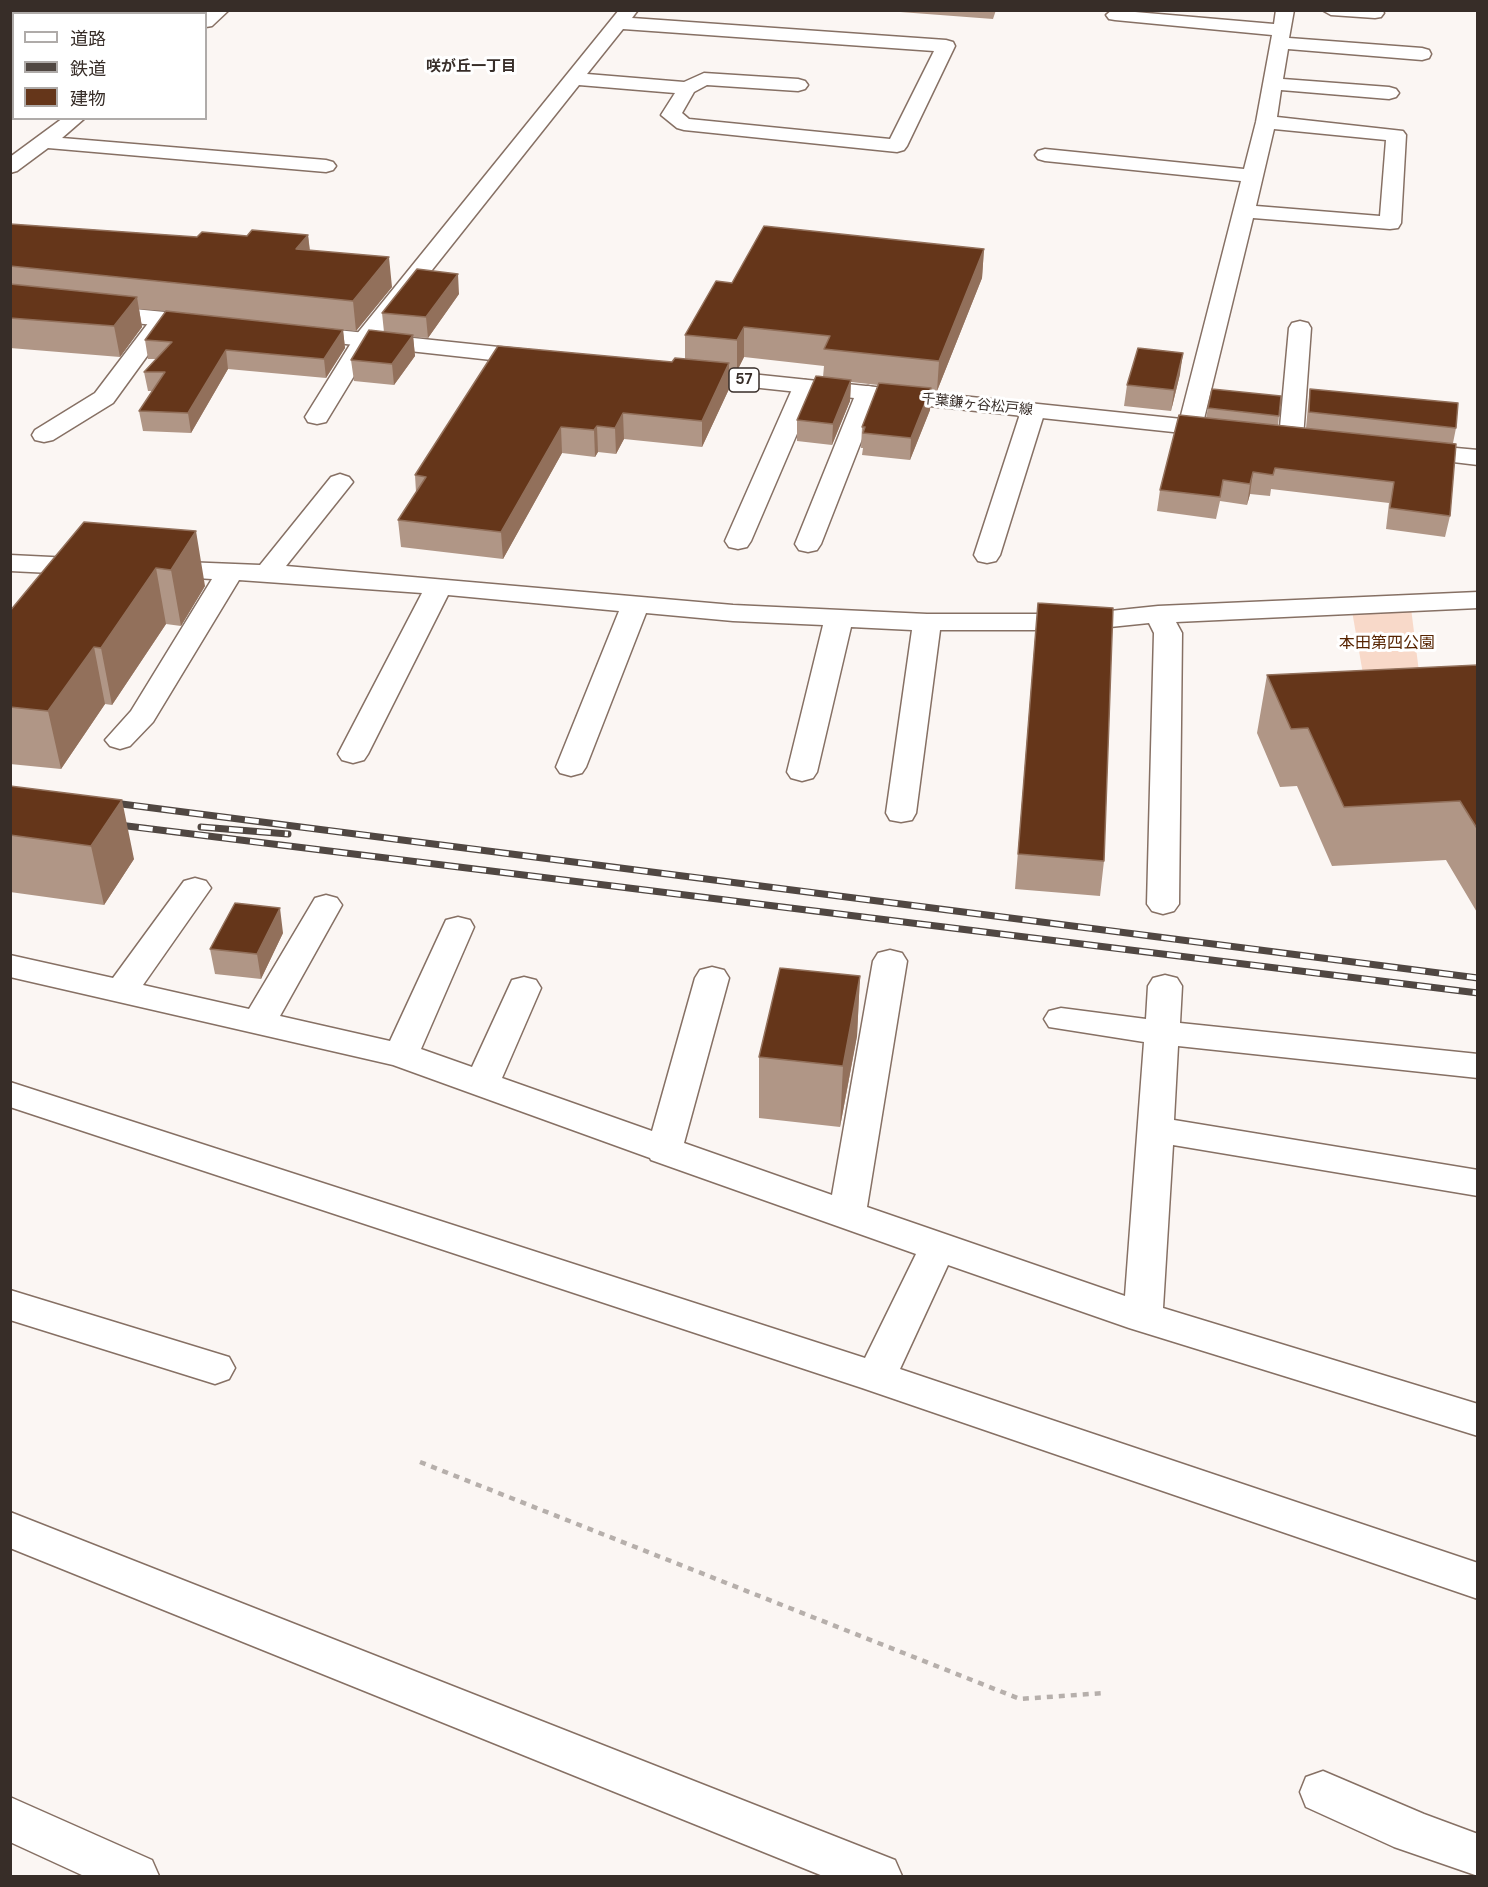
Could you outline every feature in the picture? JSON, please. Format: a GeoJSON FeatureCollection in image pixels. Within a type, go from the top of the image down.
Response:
{"type":"FeatureCollection","features":[{"type":"Feature","properties":{"kind":"street"},"geometry":{"type":"LineString","coordinates":[[207,20],[220,10]]}},
{"type":"Feature","properties":{"kind":"street"},"geometry":{"type":"LineString","coordinates":[[1330,10],[1375,13]]}},
{"type":"Feature","properties":{"kind":"street"},"geometry":{"type":"LineString","coordinates":[[1115,15],[1282,28],[1422,54]]}},
{"type":"Feature","properties":{"kind":"street"},"geometry":{"type":"LineString","coordinates":[[317,417],[364,340],[624,17],[946,46],[897,146],[684,124],[671,115],[687,88],[704,79],[798,85]]}},
{"type":"Feature","properties":{"kind":"street"},"geometry":{"type":"LineString","coordinates":[[1190,427],[1266,122],[1282,28]]}},
{"type":"Feature","properties":{"kind":"street"},"geometry":{"type":"LineString","coordinates":[[573,79],[687,88]]}},
{"type":"Feature","properties":{"kind":"street"},"geometry":{"type":"LineString","coordinates":[[1272,84],[1389,93]]}},
{"type":"Feature","properties":{"kind":"street"},"geometry":{"type":"LineString","coordinates":[[10,167],[73,120]]}},
{"type":"Feature","properties":{"kind":"street"},"geometry":{"type":"LineString","coordinates":[[1244,211],[1390,223],[1396,135],[1266,122]]}},
{"type":"Feature","properties":{"kind":"street"},"geometry":{"type":"LineString","coordinates":[[44,142],[326,166]]}},
{"type":"Feature","properties":{"kind":"street"},"geometry":{"type":"LineString","coordinates":[[1045,155],[1253,176]]}},
{"type":"Feature","properties":{"kind":"street"},"geometry":{"type":"LineString","coordinates":[[10,304],[232,326]]}},
{"type":"Feature","properties":{"kind":"street"},"geometry":{"type":"LineString","coordinates":[[44,435],[104,398],[164,319]]}},
{"type":"Feature","properties":{"kind":"street","name":"千葉鎌ヶ谷松戸線"},"geometry":{"type":"LineString","coordinates":[[663,372],[1280,437],[1300,328]]}},
{"type":"Feature","properties":{"kind":"street"},"geometry":{"type":"LineString","coordinates":[[277,331],[556,360]]}},
{"type":"Feature","properties":{"kind":"street"},"geometry":{"type":"LineString","coordinates":[[738,542],[805,387]]}},
{"type":"Feature","properties":{"kind":"street"},"geometry":{"type":"LineString","coordinates":[[808,544],[868,393]]}},
{"type":"Feature","properties":{"kind":"street"},"geometry":{"type":"LineString","coordinates":[[987,555],[1033,411]]}},
{"type":"Feature","properties":{"kind":"street"},"geometry":{"type":"LineString","coordinates":[[1384,448],[1478,458]]}},
{"type":"Feature","properties":{"kind":"street"},"geometry":{"type":"LineString","coordinates":[[267,573],[340,482]]}},
{"type":"Feature","properties":{"kind":"street"},"geometry":{"type":"LineString","coordinates":[[10,563],[267,573],[733,613],[927,622],[1081,622],[1158,615],[1478,600]]}},
{"type":"Feature","properties":{"kind":"street"},"geometry":{"type":"LineString","coordinates":[[120,740],[143,716],[230,572]]}},
{"type":"Feature","properties":{"kind":"street"},"geometry":{"type":"LineString","coordinates":[[353,753],[439,586]]}},
{"type":"Feature","properties":{"kind":"street"},"geometry":{"type":"LineString","coordinates":[[571,767],[635,605]]}},
{"type":"Feature","properties":{"kind":"street"},"geometry":{"type":"LineString","coordinates":[[1158,615],[1168,633],[1163,904]]}},
{"type":"Feature","properties":{"kind":"street"},"geometry":{"type":"LineString","coordinates":[[802,772],[839,617]]}},
{"type":"Feature","properties":{"kind":"street"},"geometry":{"type":"LineString","coordinates":[[901,813],[927,622]]}},
{"type":"Feature","properties":{"kind":"street"},"geometry":{"type":"LineString","coordinates":[[122,990],[195,888]]}},
{"type":"Feature","properties":{"kind":"street"},"geometry":{"type":"LineString","coordinates":[[259,1022],[326,905]]}},
{"type":"Feature","properties":{"kind":"street"},"geometry":{"type":"LineString","coordinates":[[401,1055],[458,927]]}},
{"type":"Feature","properties":{"kind":"street"},"geometry":{"type":"LineString","coordinates":[[847,1213],[890,961]]}},
{"type":"Feature","properties":{"kind":"street"},"geometry":{"type":"LineString","coordinates":[[10,966],[401,1055],[664,1151],[1143,1317],[1478,1420]]}},
{"type":"Feature","properties":{"kind":"street"},"geometry":{"type":"LineString","coordinates":[[664,1151],[712,978]]}},
{"type":"Feature","properties":{"kind":"street"},"geometry":{"type":"LineString","coordinates":[[1143,1317],[1165,986]]}},
{"type":"Feature","properties":{"kind":"street"},"geometry":{"type":"LineString","coordinates":[[482,1084],[524,988]]}},
{"type":"Feature","properties":{"kind":"street"},"geometry":{"type":"LineString","coordinates":[[1061,1019],[1162,1033],[1478,1066]]}},
{"type":"Feature","properties":{"kind":"street"},"geometry":{"type":"LineString","coordinates":[[10,1094],[876,1377],[1478,1581]]}},
{"type":"Feature","properties":{"kind":"street"},"geometry":{"type":"LineString","coordinates":[[1156,1130],[1478,1183]]}},
{"type":"Feature","properties":{"kind":"street"},"geometry":{"type":"LineString","coordinates":[[876,1377],[938,1247]]}},
{"type":"Feature","properties":{"kind":"street"},"geometry":{"type":"LineString","coordinates":[[10,1305],[215,1368]]}},
{"type":"Feature","properties":{"kind":"street"},"geometry":{"type":"LineString","coordinates":[[10,1529],[878,1876]]}},
{"type":"Feature","properties":{"kind":"street"},"geometry":{"type":"LineString","coordinates":[[1323,1792],[1411,1831],[1478,1856]]}},
{"type":"Feature","properties":{"kind":"street"},"geometry":{"type":"LineString","coordinates":[[10,1819],[135,1876]]}},
{"type":"Feature","properties":{"kind":"path"},"geometry":{"type":"LineString","coordinates":[[420,1462],[1020,1699],[1104,1693]]}},
{"type":"Feature","properties":{"kind":"green space","name":"本田第四公園"},"geometry":{"type":"Polygon","coordinates":[[[1411,608],[1419,672],[1363,674],[1352,611],[1411,608]]]}},
{"type":"Feature","properties":{"kind":"building"},"geometry":{"type":"Polygon","coordinates":[[[10,224],[197,237],[202,232],[247,236],[252,230],[308,235],[296,249],[389,257],[353,301],[10,266],[10,224]]]}},
{"type":"Feature","properties":{"kind":"building"},"geometry":{"type":"Polygon","coordinates":[[[764,226],[984,249],[939,361],[824,349],[830,336],[744,327],[737,340],[685,335],[716,281],[732,283],[764,226]]]}},
{"type":"Feature","properties":{"kind":"building"},"geometry":{"type":"Polygon","coordinates":[[[417,269],[458,274],[426,317],[382,313],[417,269]]]}},
{"type":"Feature","properties":{"kind":"building"},"geometry":{"type":"Polygon","coordinates":[[[10,284],[137,297],[114,326],[10,318],[10,284]]]}},
{"type":"Feature","properties":{"kind":"building"},"geometry":{"type":"Polygon","coordinates":[[[166,311],[343,330],[324,359],[226,350],[188,413],[139,411],[165,372],[144,372],[172,342],[145,340],[166,311]]]}},
{"type":"Feature","properties":{"kind":"building"},"geometry":{"type":"Polygon","coordinates":[[[369,330],[413,335],[392,364],[351,360],[369,330]]]}},
{"type":"Feature","properties":{"kind":"building"},"geometry":{"type":"Polygon","coordinates":[[[498,346],[672,362],[675,358],[729,363],[702,421],[623,413],[615,428],[597,426],[594,430],[561,427],[501,532],[398,520],[426,477],[415,475],[498,346]]]}},
{"type":"Feature","properties":{"kind":"building"},"geometry":{"type":"Polygon","coordinates":[[[1138,348],[1183,353],[1174,390],[1127,385],[1138,348]]]}},
{"type":"Feature","properties":{"kind":"building"},"geometry":{"type":"Polygon","coordinates":[[[816,376],[851,380],[833,424],[797,420],[816,376]]]}},
{"type":"Feature","properties":{"kind":"building"},"geometry":{"type":"Polygon","coordinates":[[[879,383],[931,388],[911,438],[863,433],[865,427],[862,427],[879,383]]]}},
{"type":"Feature","properties":{"kind":"building"},"geometry":{"type":"Polygon","coordinates":[[[1212,389],[1281,396],[1279,416],[1208,408],[1212,389]]]}},
{"type":"Feature","properties":{"kind":"building"},"geometry":{"type":"Polygon","coordinates":[[[1310,389],[1458,403],[1456,428],[1309,412],[1310,389]]]}},
{"type":"Feature","properties":{"kind":"building"},"geometry":{"type":"Polygon","coordinates":[[[1179,415],[1456,444],[1450,516],[1390,508],[1394,482],[1275,468],[1273,475],[1253,472],[1250,484],[1223,480],[1220,497],[1160,490],[1179,415]]]}},
{"type":"Feature","properties":{"kind":"building"},"geometry":{"type":"Polygon","coordinates":[[[84,522],[196,531],[171,570],[156,568],[101,648],[94,647],[48,711],[10,707],[10,611],[84,522]]]}},
{"type":"Feature","properties":{"kind":"building"},"geometry":{"type":"Polygon","coordinates":[[[1038,603],[1113,608],[1104,861],[1018,854],[1038,603]]]}},
{"type":"Feature","properties":{"kind":"building"},"geometry":{"type":"Polygon","coordinates":[[[1478,665],[1478,830],[1460,801],[1344,807],[1308,728],[1291,729],[1267,675],[1478,665]]]}},
{"type":"Feature","properties":{"kind":"building"},"geometry":{"type":"Polygon","coordinates":[[[10,786],[122,800],[91,846],[10,835],[10,786]]]}},
{"type":"Feature","properties":{"kind":"building"},"geometry":{"type":"Polygon","coordinates":[[[235,903],[280,908],[257,954],[210,949],[235,903]]]}},
{"type":"Feature","properties":{"kind":"building"},"geometry":{"type":"Polygon","coordinates":[[[780,968],[860,976],[843,1066],[759,1057],[780,968]]]}},
{"type":"Feature","properties":{"kind":"railway"},"geometry":{"type":"LineString","coordinates":[[106,802],[1478,978]]}},
{"type":"Feature","properties":{"kind":"railway"},"geometry":{"type":"LineString","coordinates":[[111,824],[1478,993]]}},
{"type":"Feature","properties":{"kind":"railway"},"geometry":{"type":"LineString","coordinates":[[201,827],[288,834]]}},
{"type":"Feature","properties":{"kind":"district","name":"咲が丘一丁目"},"geometry":{"type":"Point","coordinates":[471,67]}}]}
